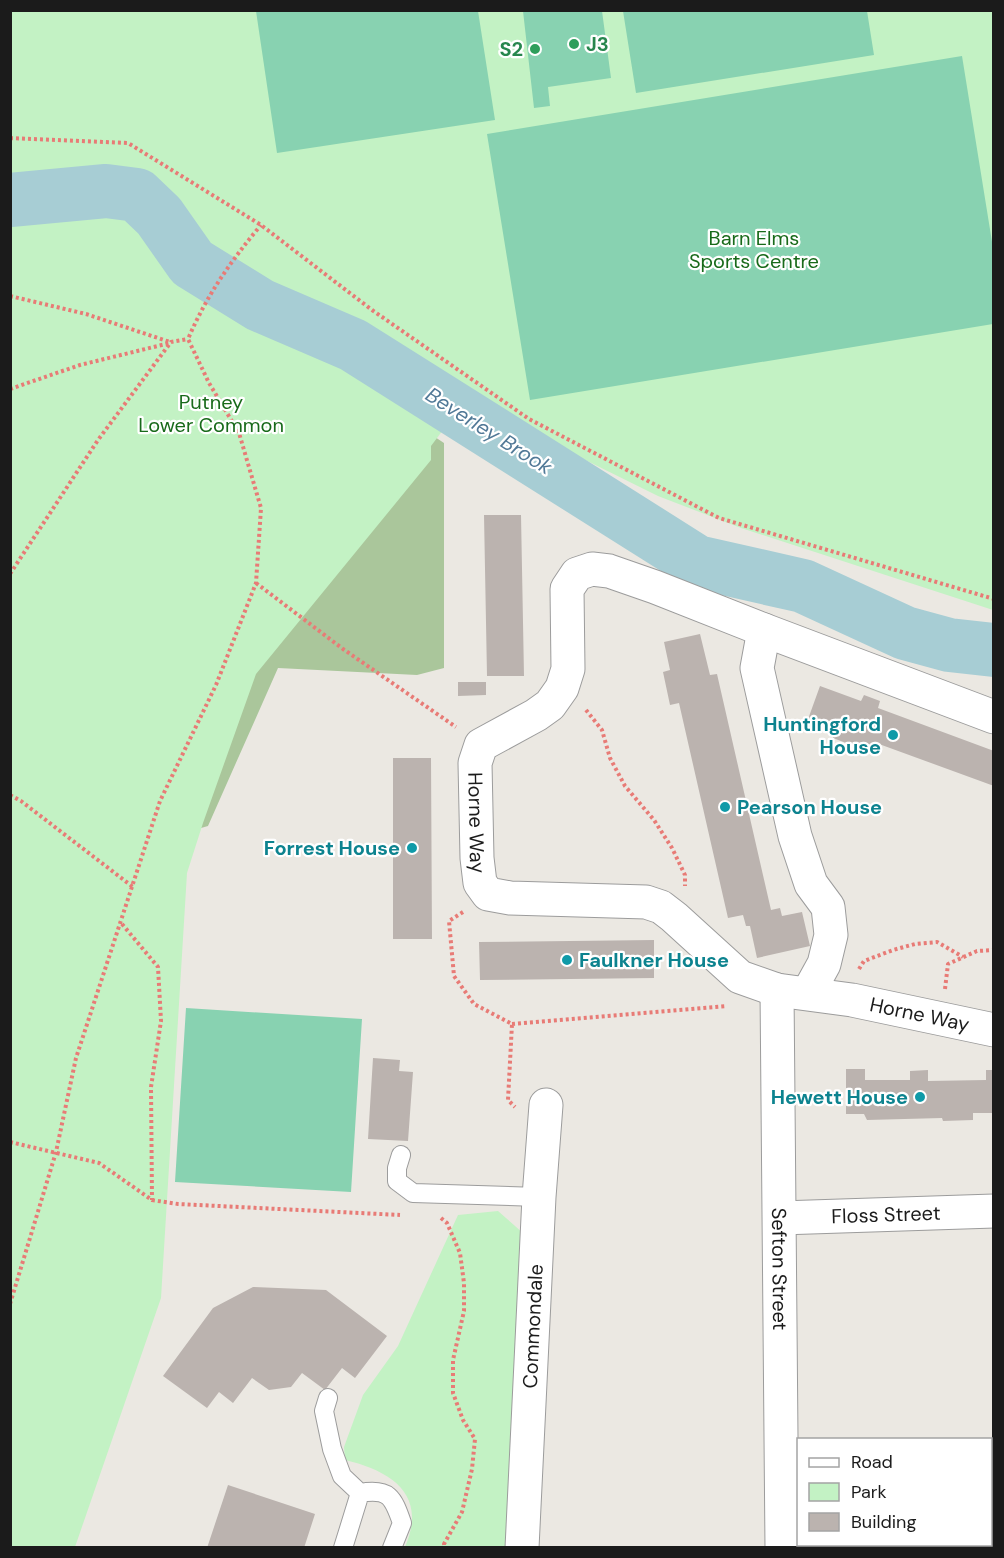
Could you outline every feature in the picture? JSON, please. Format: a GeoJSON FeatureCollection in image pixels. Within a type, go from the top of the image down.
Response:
{"type":"FeatureCollection","features":[{"type":"Feature","properties":{"kind":"street","name":"Horne Way"},"geometry":{"type":"LineString","coordinates":[[993,717],[655,586],[592,569],[577,574],[567,589],[568,669],[562,688],[550,705],[536,716],[482,745],[475,763],[477,858],[480,883],[488,894],[510,898],[646,902],[661,907],[674,917],[740,977],[787,995],[852,1000],[993,1030]]}},
{"type":"Feature","properties":{"kind":"street"},"geometry":{"type":"LineString","coordinates":[[764,630],[757,668],[792,825],[811,884],[828,907],[831,934],[824,964],[787,995]]}},
{"type":"Feature","properties":{"kind":"street","name":"Sefton Street"},"geometry":{"type":"LineString","coordinates":[[782,1548],[780,1218],[787,995]]}},
{"type":"Feature","properties":{"kind":"street","name":"Commondale"},"geometry":{"type":"LineString","coordinates":[[522,1548],[539,1197],[545,1119]]}},
{"type":"Feature","properties":{"kind":"street","name":"Floss Street"},"geometry":{"type":"LineString","coordinates":[[780,1218],[993,1211]]}},
{"type":"Feature","properties":{"kind":"lane"},"geometry":{"type":"LineString","coordinates":[[401,1155],[396,1168],[398,1181],[412,1193],[539,1197]]}},
{"type":"Feature","properties":{"kind":"lane"},"geometry":{"type":"LineString","coordinates":[[328,1398],[324,1411],[332,1449],[342,1476],[360,1493]]}},
{"type":"Feature","properties":{"kind":"lane"},"geometry":{"type":"LineString","coordinates":[[360,1493],[377,1490],[385,1493],[396,1506],[402,1523],[392,1548]]}},
{"type":"Feature","properties":{"kind":"lane"},"geometry":{"type":"LineString","coordinates":[[343,1548],[360,1493]]}},
{"type":"Feature","properties":{"kind":"path"},"geometry":{"type":"LineString","coordinates":[[10,138],[128,143],[261,225],[372,310],[529,419],[719,518],[993,599]]}},
{"type":"Feature","properties":{"kind":"path"},"geometry":{"type":"LineString","coordinates":[[10,1304],[56,1152],[76,1058],[160,801],[216,685],[256,583],[261,507],[239,433],[209,383],[188,339],[199,314],[231,261],[261,225]]}},
{"type":"Feature","properties":{"kind":"path"},"geometry":{"type":"LineString","coordinates":[[10,296],[86,314],[171,342]]}},
{"type":"Feature","properties":{"kind":"path"},"geometry":{"type":"LineString","coordinates":[[10,389],[80,365],[188,339]]}},
{"type":"Feature","properties":{"kind":"path"},"geometry":{"type":"LineString","coordinates":[[10,574],[98,440],[171,342]]}},
{"type":"Feature","properties":{"kind":"path"},"geometry":{"type":"LineString","coordinates":[[256,583],[343,649],[482,745]]}},
{"type":"Feature","properties":{"kind":"path"},"geometry":{"type":"LineString","coordinates":[[562,688],[582,706],[602,730],[610,758],[625,786],[654,820],[685,875],[684,897],[674,917]]}},
{"type":"Feature","properties":{"kind":"path"},"geometry":{"type":"LineString","coordinates":[[10,795],[133,887]]}},
{"type":"Feature","properties":{"kind":"path"},"geometry":{"type":"LineString","coordinates":[[488,894],[449,921],[454,976],[474,1004],[512,1024],[787,995]]}},
{"type":"Feature","properties":{"kind":"path"},"geometry":{"type":"LineString","coordinates":[[121,923],[158,967],[161,1021],[151,1087],[152,1200]]}},
{"type":"Feature","properties":{"kind":"path"},"geometry":{"type":"LineString","coordinates":[[852,1000],[855,975],[864,961],[884,953],[915,944],[937,942],[963,957]]}},
{"type":"Feature","properties":{"kind":"path"},"geometry":{"type":"LineString","coordinates":[[940,1020],[948,964],[977,951],[993,950]]}},
{"type":"Feature","properties":{"kind":"path"},"geometry":{"type":"LineString","coordinates":[[512,1024],[508,1100],[545,1119]]}},
{"type":"Feature","properties":{"kind":"path"},"geometry":{"type":"LineString","coordinates":[[10,1142],[99,1163],[152,1200],[178,1204],[403,1215]]}},
{"type":"Feature","properties":{"kind":"path"},"geometry":{"type":"LineString","coordinates":[[444,1548],[462,1512],[472,1469],[475,1439],[463,1420],[453,1393],[453,1360],[464,1311],[464,1283],[460,1253],[447,1222],[439,1216],[450,1207],[453,1195]]}},
{"type":"Feature","properties":{"kind":"green space"},"geometry":{"type":"Polygon","coordinates":[[[11,11],[993,11],[993,610],[741,528],[658,496],[565,450],[507,418],[470,394],[431,446],[431,460],[256,674],[203,823],[187,873],[161,1298],[75,1547],[11,1548],[11,11]]]}},
{"type":"Feature","properties":{"kind":"green space"},"geometry":{"type":"Polygon","coordinates":[[[256,11],[478,11],[495,120],[277,153],[256,11]]]}},
{"type":"Feature","properties":{"kind":"green space","name":"J3"},"geometry":{"type":"Polygon","coordinates":[[[523,11],[602,11],[611,78],[548,87],[550,106],[534,108],[523,11]]]}},
{"type":"Feature","properties":{"kind":"green space"},"geometry":{"type":"Polygon","coordinates":[[[623,11],[867,11],[874,55],[636,93],[623,11]]]}},
{"type":"Feature","properties":{"kind":"green space","name":"Barn Elms Sports Centre"},"geometry":{"type":"Polygon","coordinates":[[[962,56],[993,248],[993,324],[530,400],[487,134],[962,56]]]}},
{"type":"Feature","properties":{"kind":"green space"},"geometry":{"type":"Polygon","coordinates":[[[373,396],[444,443],[444,668],[417,675],[278,668],[208,826],[187,832],[10,706],[373,396]]]}},
{"type":"Feature","properties":{"kind":"green space"},"geometry":{"type":"Polygon","coordinates":[[[186,1008],[362,1019],[351,1192],[175,1182],[186,1008]]]}},
{"type":"Feature","properties":{"kind":"green space"},"geometry":{"type":"Polygon","coordinates":[[[498,1211],[524,1234],[509,1547],[405,1547],[411,1528],[412,1513],[408,1499],[401,1488],[390,1478],[345,1460],[344,1447],[363,1395],[398,1346],[458,1215],[498,1211]]]}},
{"type":"Feature","properties":{"kind":"building"},"geometry":{"type":"Polygon","coordinates":[[[484,515],[521,515],[524,676],[487,676],[484,515]]]}},
{"type":"Feature","properties":{"kind":"building","name":"Pearson House"},"geometry":{"type":"Polygon","coordinates":[[[700,634],[710,675],[717,674],[771,910],[780,908],[782,916],[802,912],[810,946],[757,958],[750,926],[746,926],[743,915],[728,918],[679,703],[670,705],[663,672],[670,670],[664,642],[700,634]]]}},
{"type":"Feature","properties":{"kind":"building"},"geometry":{"type":"Polygon","coordinates":[[[458,682],[486,682],[486,695],[458,696],[458,682]]]}},
{"type":"Feature","properties":{"kind":"building","name":"Huntingford House"},"geometry":{"type":"Polygon","coordinates":[[[820,686],[861,701],[864,695],[880,701],[878,708],[994,751],[994,786],[879,744],[875,754],[833,738],[835,733],[807,722],[820,686]]]}},
{"type":"Feature","properties":{"kind":"building","name":"Forrest House"},"geometry":{"type":"Polygon","coordinates":[[[393,758],[431,758],[432,939],[393,939],[393,758]]]}},
{"type":"Feature","properties":{"kind":"building","name":"Faulkner House"},"geometry":{"type":"Polygon","coordinates":[[[654,940],[654,978],[480,980],[479,942],[654,940]]]}},
{"type":"Feature","properties":{"kind":"building"},"geometry":{"type":"Polygon","coordinates":[[[373,1058],[400,1060],[399,1071],[413,1072],[408,1141],[368,1139],[373,1058]]]}},
{"type":"Feature","properties":{"kind":"building","name":"Hewett House"},"geometry":{"type":"Polygon","coordinates":[[[846,1069],[865,1069],[865,1080],[910,1080],[910,1071],[928,1070],[928,1081],[986,1080],[986,1070],[994,1070],[994,1113],[973,1113],[973,1120],[943,1121],[942,1118],[867,1120],[864,1114],[846,1114],[846,1069]]]}},
{"type":"Feature","properties":{"kind":"building"},"geometry":{"type":"Polygon","coordinates":[[[253,1287],[326,1290],[387,1336],[355,1378],[342,1368],[325,1390],[302,1373],[291,1387],[269,1390],[252,1378],[233,1403],[219,1392],[207,1408],[163,1376],[213,1308],[253,1287]]]}},
{"type":"Feature","properties":{"kind":"building"},"geometry":{"type":"Polygon","coordinates":[[[228,1485],[315,1514],[304,1548],[207,1548],[228,1485]]]}},
{"type":"Feature","properties":{"kind":"waterway","name":"Beverley Brook"},"geometry":{"type":"LineString","coordinates":[[10,200],[106,191],[137,195],[159,216],[192,263],[260,305],[353,345],[697,562],[803,586],[905,633],[949,645],[994,650]]}},
{"type":"Feature","properties":{"kind":"place","name":"J3"},"geometry":{"type":"Point","coordinates":[574,44]}},
{"type":"Feature","properties":{"kind":"place","name":"S2"},"geometry":{"type":"Point","coordinates":[535,49]}},
{"type":"Feature","properties":{"kind":"place","name":"Huntingford House"},"geometry":{"type":"Point","coordinates":[893,735]}},
{"type":"Feature","properties":{"kind":"place","name":"Pearson House"},"geometry":{"type":"Point","coordinates":[725,807]}},
{"type":"Feature","properties":{"kind":"place","name":"Forrest House"},"geometry":{"type":"Point","coordinates":[412,848]}},
{"type":"Feature","properties":{"kind":"place","name":"Faulkner House"},"geometry":{"type":"Point","coordinates":[567,960]}},
{"type":"Feature","properties":{"kind":"place","name":"Hewett House"},"geometry":{"type":"Point","coordinates":[920,1097]}},
{"type":"Feature","properties":{"kind":"park label","name":"Putney Lower Common"},"geometry":{"type":"Point","coordinates":[211,414]}}]}
